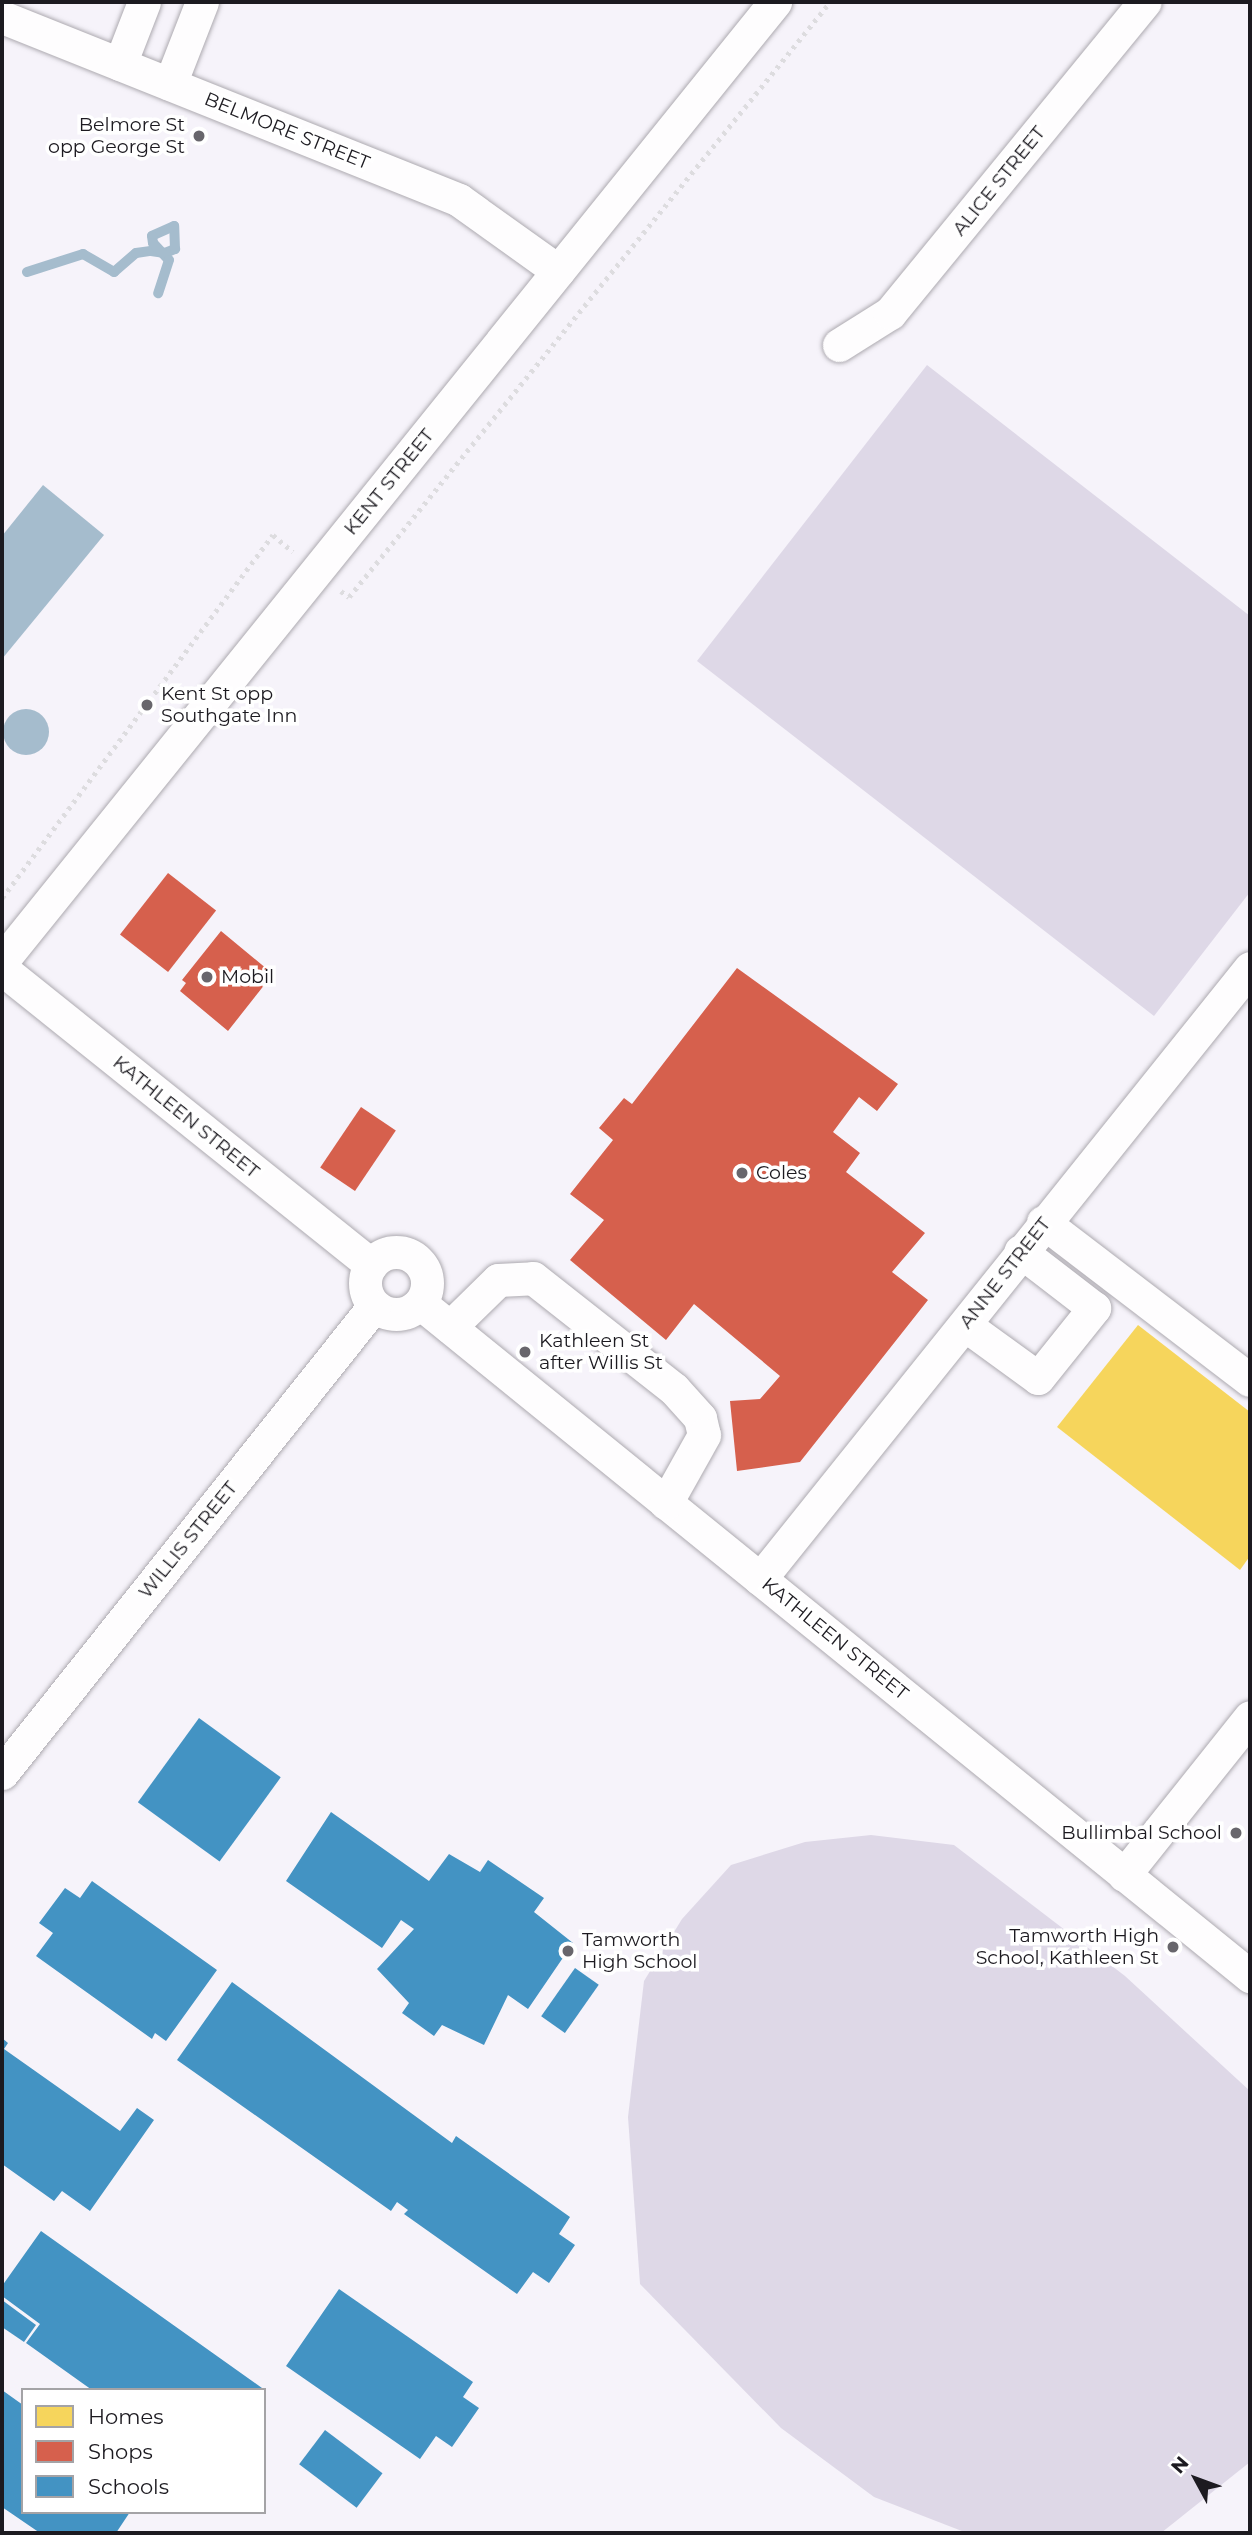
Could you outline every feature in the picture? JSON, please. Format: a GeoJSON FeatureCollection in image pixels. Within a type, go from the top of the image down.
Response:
{"type":"FeatureCollection","features":[{"type":"Feature","properties":{"kind":"street"},"geometry":{"type":"LineString","coordinates":[[120,64],[144,2]]}},
{"type":"Feature","properties":{"kind":"street"},"geometry":{"type":"LineString","coordinates":[[170,84],[202,2]]}},
{"type":"Feature","properties":{"kind":"street","name":"KENT STREET"},"geometry":{"type":"LineString","coordinates":[[2,961],[775,2]]}},
{"type":"Feature","properties":{"kind":"street","name":"ALICE STREET"},"geometry":{"type":"LineString","coordinates":[[839,345],[890,313],[1145,2]]}},
{"type":"Feature","properties":{"kind":"street","name":"BELMORE STREET"},"geometry":{"type":"LineString","coordinates":[[2,17],[459,200],[558,271]]}},
{"type":"Feature","properties":{"kind":"street","name":"ANNE STREET"},"geometry":{"type":"LineString","coordinates":[[760,1578],[965,1325],[1043,1222],[1250,968]]}},
{"type":"Feature","properties":{"kind":"street","name":"KATHLEEN STREET"},"geometry":{"type":"LineString","coordinates":[[2,969],[371,1265]]}},
{"type":"Feature","properties":{"kind":"street"},"geometry":{"type":"LineString","coordinates":[[1043,1222],[1250,1380]]}},
{"type":"Feature","properties":{"kind":"street"},"geometry":{"type":"LineString","coordinates":[[965,1325],[1038,1378],[1094,1308],[1020,1251]]}},
{"type":"Feature","properties":{"kind":"street"},"geometry":{"type":"LineString","coordinates":[[385,1254],[412,1256],[427,1282],[420,1303],[393,1314],[374,1306],[365,1282],[371,1265],[385,1254]]}},
{"type":"Feature","properties":{"kind":"street"},"geometry":{"type":"LineString","coordinates":[[450,1327],[498,1280],[533,1278],[674,1389],[700,1418],[704,1435],[666,1503]]}},
{"type":"Feature","properties":{"kind":"street","name":"KATHLEEN STREET"},"geometry":{"type":"LineString","coordinates":[[420,1303],[1250,1976]]}},
{"type":"Feature","properties":{"kind":"street","name":"WILLIS STREET"},"geometry":{"type":"LineString","coordinates":[[2,1773],[374,1306]]}},
{"type":"Feature","properties":{"kind":"street"},"geometry":{"type":"LineString","coordinates":[[1124,1875],[1250,1717]]}},
{"type":"Feature","properties":{"kind":"path"},"geometry":{"type":"LineString","coordinates":[[349,597],[830,2]]}},
{"type":"Feature","properties":{"kind":"path"},"geometry":{"type":"LineString","coordinates":[[2,898],[273,535],[317,571]]}},
{"type":"Feature","properties":{"kind":"shaded area"},"geometry":{"type":"Polygon","coordinates":[[[927,365],[1250,616],[1250,892],[1154,1016],[697,661],[927,365]]]}},
{"type":"Feature","properties":{"kind":"shaded area"},"geometry":{"type":"Polygon","coordinates":[[[871,1835],[954,1845],[1125,1976],[1250,2091],[1250,2462],[1161,2533],[967,2533],[874,2497],[781,2428],[640,2284],[628,2117],[644,1981],[682,1919],[731,1865],[805,1842],[871,1835]]]}},
{"type":"Feature","properties":{"kind":"water"},"geometry":{"type":"Polygon","coordinates":[[[43,485],[104,535],[2,659],[2,536],[43,485]]]}},
{"type":"Feature","properties":{"kind":"water"},"geometry":{"type":"Polygon","coordinates":[[[26,709],[42,716],[49,732],[42,748],[26,755],[10,748],[3,732],[10,716],[26,709]]]}},
{"type":"Feature","properties":{"kind":"building: Homes"},"geometry":{"type":"Polygon","coordinates":[[[1138,1325],[1250,1412],[1250,1556],[1240,1570],[1057,1427],[1138,1325]]]}},
{"type":"Feature","properties":{"kind":"building: Shops"},"geometry":{"type":"Polygon","coordinates":[[[168,873],[216,911],[168,972],[120,934],[168,873]]]}},
{"type":"Feature","properties":{"kind":"building: Shops"},"geometry":{"type":"Polygon","coordinates":[[[221,931],[273,974],[228,1031],[180,991],[186,983],[182,980],[221,931]]]}},
{"type":"Feature","properties":{"kind":"building: Shops"},"geometry":{"type":"Polygon","coordinates":[[[737,968],[898,1084],[877,1111],[859,1097],[833,1132],[860,1153],[846,1172],[925,1233],[892,1272],[928,1300],[800,1462],[737,1471],[730,1401],[760,1399],[780,1376],[694,1304],[666,1340],[570,1260],[604,1220],[570,1194],[613,1140],[599,1128],[624,1098],[632,1104],[737,968]]]}},
{"type":"Feature","properties":{"kind":"building: Shops"},"geometry":{"type":"Polygon","coordinates":[[[361,1107],[396,1130],[355,1191],[320,1168],[361,1107]]]}},
{"type":"Feature","properties":{"kind":"building: Schools"},"geometry":{"type":"Polygon","coordinates":[[[199,1718],[281,1777],[220,1862],[138,1802],[199,1718]]]}},
{"type":"Feature","properties":{"kind":"building: Schools"},"geometry":{"type":"Polygon","coordinates":[[[331,1812],[429,1881],[449,1854],[480,1872],[488,1860],[544,1898],[534,1912],[573,1943],[528,2009],[508,1995],[484,2045],[442,2025],[434,2036],[402,2013],[409,2003],[377,1969],[414,1929],[401,1920],[382,1948],[286,1881],[331,1812]]]}},
{"type":"Feature","properties":{"kind":"building: Schools"},"geometry":{"type":"Polygon","coordinates":[[[92,1881],[217,1970],[166,2041],[155,2033],[152,2039],[36,1956],[53,1933],[39,1923],[65,1888],[80,1898],[92,1881]]]}},
{"type":"Feature","properties":{"kind":"building: Schools"},"geometry":{"type":"Polygon","coordinates":[[[575,1968],[599,1985],[565,2033],[541,2016],[575,1968]]]}},
{"type":"Feature","properties":{"kind":"building: Schools"},"geometry":{"type":"Polygon","coordinates":[[[232,1982],[452,2143],[456,2136],[570,2217],[559,2234],[575,2245],[549,2283],[533,2272],[517,2294],[404,2214],[408,2210],[397,2202],[391,2211],[177,2060],[232,1982]]]}},
{"type":"Feature","properties":{"kind":"building: Schools"},"geometry":{"type":"Polygon","coordinates":[[[2,2038],[8,2043],[4,2049],[120,2131],[137,2108],[154,2120],[90,2211],[62,2191],[54,2201],[2,2164],[2,2038]]]}},
{"type":"Feature","properties":{"kind":"building: Schools"},"geometry":{"type":"Polygon","coordinates":[[[41,2231],[262,2388],[89,2388],[26,2343],[40,2324],[2,2296],[2,2286],[41,2231]]]}},
{"type":"Feature","properties":{"kind":"building: Schools"},"geometry":{"type":"Polygon","coordinates":[[[339,2289],[473,2382],[463,2397],[479,2408],[452,2447],[436,2436],[420,2459],[286,2366],[339,2289]]]}},
{"type":"Feature","properties":{"kind":"building: Schools"},"geometry":{"type":"Polygon","coordinates":[[[2,2300],[36,2325],[24,2342],[2,2327],[2,2300]]]}},
{"type":"Feature","properties":{"kind":"building: Schools"},"geometry":{"type":"Polygon","coordinates":[[[2,2390],[21,2404],[21,2514],[129,2514],[116,2533],[40,2533],[2,2507],[2,2390]]]}},
{"type":"Feature","properties":{"kind":"building: Schools"},"geometry":{"type":"Polygon","coordinates":[[[325,2430],[383,2473],[357,2508],[299,2464],[325,2430]]]}},
{"type":"Feature","properties":{"kind":"waterway"},"geometry":{"type":"LineString","coordinates":[[27,272],[83,254],[114,272],[136,253],[151,251],[165,253],[175,249],[174,226],[152,236],[153,243],[169,260],[158,293]]}},
{"type":"Feature","properties":{"kind":"place","name":"Belmore St opp George St"},"geometry":{"type":"Point","coordinates":[199,136]}},
{"type":"Feature","properties":{"kind":"place","name":"Kent St opp Southgate Inn"},"geometry":{"type":"Point","coordinates":[147,705]}},
{"type":"Feature","properties":{"kind":"place","name":"Mobil"},"geometry":{"type":"Point","coordinates":[207,977]}},
{"type":"Feature","properties":{"kind":"place","name":"Coles"},"geometry":{"type":"Point","coordinates":[742,1173]}},
{"type":"Feature","properties":{"kind":"place","name":"Kathleen St after Willis St"},"geometry":{"type":"Point","coordinates":[525,1352]}},
{"type":"Feature","properties":{"kind":"place","name":"Bullimbal School"},"geometry":{"type":"Point","coordinates":[1236,1833]}},
{"type":"Feature","properties":{"kind":"place","name":"Tamworth High School, Kathleen St"},"geometry":{"type":"Point","coordinates":[1173,1947]}},
{"type":"Feature","properties":{"kind":"place","name":"Tamworth High School"},"geometry":{"type":"Point","coordinates":[568,1951]}}]}
